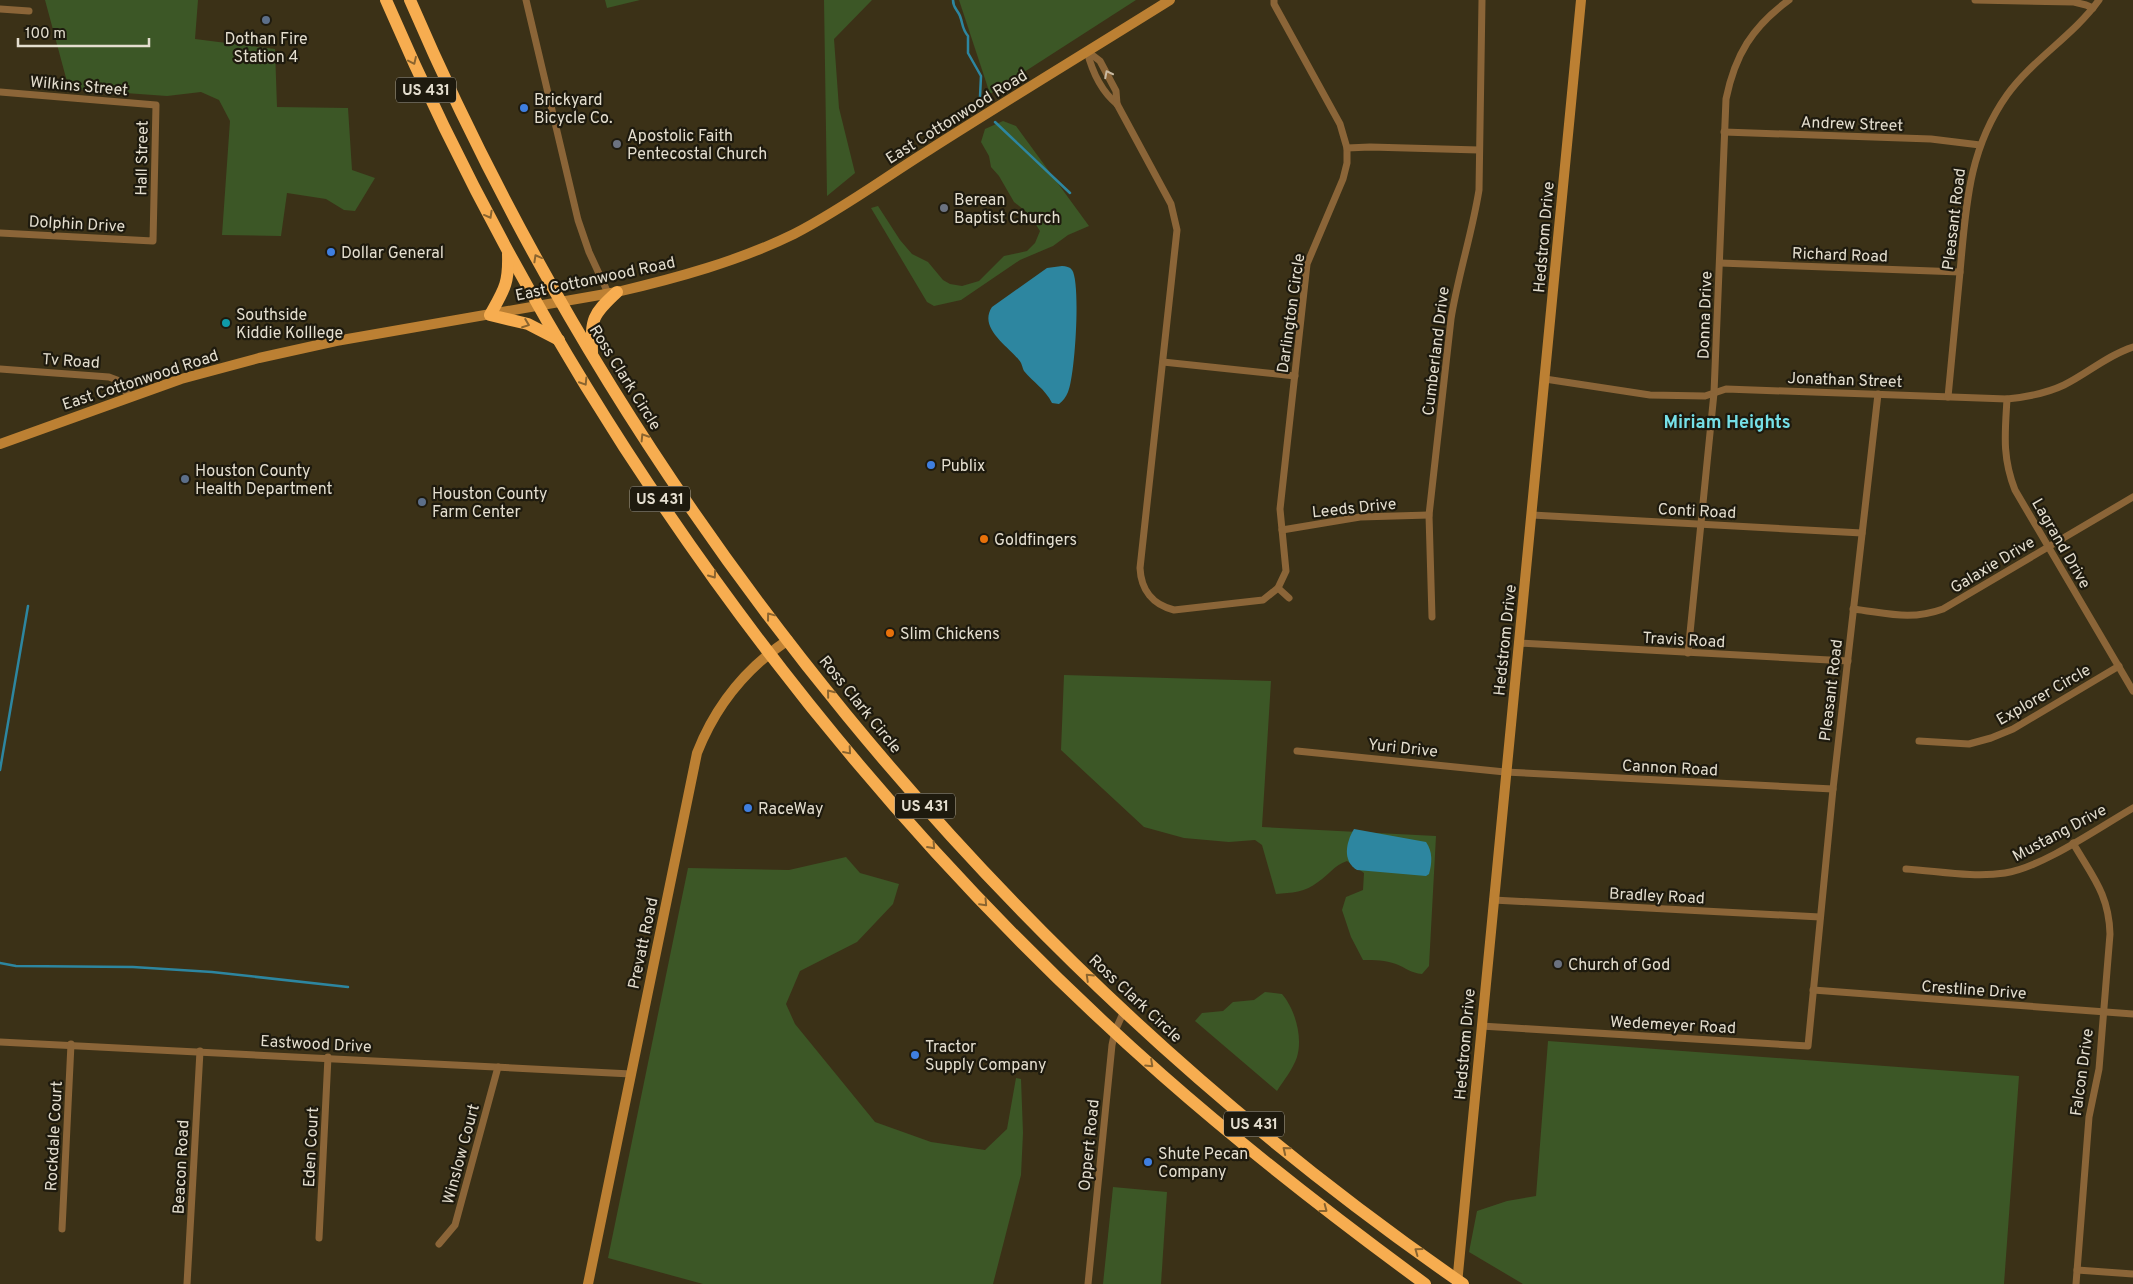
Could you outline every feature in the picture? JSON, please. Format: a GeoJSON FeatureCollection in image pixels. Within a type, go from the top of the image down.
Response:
{"type":"FeatureCollection","features":[{"type":"Feature","properties":{"kind":"highway","name":"US 431"},"geometry":{"type":"LineString","coordinates":[[386,0],[479,198],[538,305],[617,435],[692,547],[770,652],[839,739],[951,867],[1021,940],[1159,1072],[1248,1148],[1352,1231],[1425,1284]]}},
{"type":"Feature","properties":{"kind":"highway","name":"Ross Clark Circle"},"geometry":{"type":"LineString","coordinates":[[410,0],[420,25],[486,161],[560,301],[592,353],[658,458],[718,545],[788,640],[867,738],[965,851],[1042,931],[1124,1011],[1179,1061],[1271,1138],[1364,1212],[1459,1283]]}},
{"type":"Feature","properties":{"kind":"highway"},"geometry":{"type":"LineString","coordinates":[[400,33],[420,25]]}},
{"type":"Feature","properties":{"kind":"highway"},"geometry":{"type":"LineString","coordinates":[[508,251],[506,286],[490,315],[528,324],[559,340]]}},
{"type":"Feature","properties":{"kind":"highway"},"geometry":{"type":"LineString","coordinates":[[592,353],[593,319],[612,292]]}},
{"type":"Feature","properties":{"kind":"highway"},"geometry":{"type":"LineString","coordinates":[[692,547],[704,540],[718,545]]}},
{"type":"Feature","properties":{"kind":"highway"},"geometry":{"type":"LineString","coordinates":[[951,867],[965,851]]}},
{"type":"Feature","properties":{"kind":"street"},"geometry":{"type":"LineString","coordinates":[[526,0],[580,228],[589,252],[612,292]]}},
{"type":"Feature","properties":{"kind":"street","name":"East Cottonwood Road"},"geometry":{"type":"LineString","coordinates":[[0,444],[130,397],[213,370],[284,352],[612,292],[659,282],[706,268],[794,234],[841,207],[1170,0]]}},
{"type":"Feature","properties":{"kind":"street","name":"Cumberland Drive"},"geometry":{"type":"LineString","coordinates":[[1432,617],[1429,515],[1451,319],[1455,295],[1475,216],[1479,190],[1482,0]]}},
{"type":"Feature","properties":{"kind":"street","name":"Hedstrom Drive"},"geometry":{"type":"LineString","coordinates":[[1459,1283],[1505,772],[1532,515],[1581,0]]}},
{"type":"Feature","properties":{"kind":"street","name":"Donna Drive"},"geometry":{"type":"LineString","coordinates":[[1688,653],[1714,392],[1726,99],[1737,58],[1760,24],[1789,0]]}},
{"type":"Feature","properties":{"kind":"street"},"geometry":{"type":"LineString","coordinates":[[1975,0],[2074,2],[2086,4],[2094,8]]}},
{"type":"Feature","properties":{"kind":"street","name":"Pleasant Road"},"geometry":{"type":"LineString","coordinates":[[1948,397],[1966,206],[1972,170],[1980,145],[1992,118],[2008,94],[2027,72],[2082,23],[2099,0]]}},
{"type":"Feature","properties":{"kind":"street","name":"Darlington Circle"},"geometry":{"type":"LineString","coordinates":[[1272,1],[1340,124],[1347,148],[1347,164],[1343,179],[1307,264],[1280,509],[1286,571],[1278,588]]}},
{"type":"Feature","properties":{"kind":"street"},"geometry":{"type":"LineString","coordinates":[[0,9],[29,11]]}},
{"type":"Feature","properties":{"kind":"street"},"geometry":{"type":"LineString","coordinates":[[1087,51],[1091,67],[1108,96],[1117,104],[1171,204],[1176,221],[1177,239],[1140,568],[1144,588],[1151,598],[1168,608],[1180,610],[1256,602],[1269,597],[1278,588],[1289,598]]}},
{"type":"Feature","properties":{"kind":"street"},"geometry":{"type":"LineString","coordinates":[[1087,51],[1100,61],[1116,91],[1117,104]]}},
{"type":"Feature","properties":{"kind":"street","name":"Wilkins Street"},"geometry":{"type":"LineString","coordinates":[[0,92],[156,105]]}},
{"type":"Feature","properties":{"kind":"street","name":"Hall Street"},"geometry":{"type":"LineString","coordinates":[[153,241],[156,105]]}},
{"type":"Feature","properties":{"kind":"street","name":"Andrew Street"},"geometry":{"type":"LineString","coordinates":[[1724,132],[1931,139],[1980,145]]}},
{"type":"Feature","properties":{"kind":"street"},"geometry":{"type":"LineString","coordinates":[[1347,148],[1479,150]]}},
{"type":"Feature","properties":{"kind":"street","name":"Dolphin Drive"},"geometry":{"type":"LineString","coordinates":[[0,233],[153,241]]}},
{"type":"Feature","properties":{"kind":"street","name":"Richard Road"},"geometry":{"type":"LineString","coordinates":[[1720,263],[1960,272]]}},
{"type":"Feature","properties":{"kind":"street","name":"Jonathan Street"},"geometry":{"type":"LineString","coordinates":[[1545,380],[1650,395],[1706,396],[1726,389],[2007,399],[2031,397],[2050,391],[2121,351],[2133,347]]}},
{"type":"Feature","properties":{"kind":"street"},"geometry":{"type":"LineString","coordinates":[[1163,362],[1296,376]]}},
{"type":"Feature","properties":{"kind":"street","name":"Tv Road"},"geometry":{"type":"LineString","coordinates":[[0,369],[109,377],[117,380],[124,386],[130,397]]}},
{"type":"Feature","properties":{"kind":"street","name":"Pleasant Road"},"geometry":{"type":"LineString","coordinates":[[1813,990],[1833,789],[1878,394]]}},
{"type":"Feature","properties":{"kind":"street","name":"Lagrand Drive"},"geometry":{"type":"LineString","coordinates":[[2007,399],[2004,446],[2007,469],[2015,490],[2133,691]]}},
{"type":"Feature","properties":{"kind":"street","name":"Galaxie Drive"},"geometry":{"type":"LineString","coordinates":[[1854,609],[1906,616],[1926,615],[1943,608],[2133,497]]}},
{"type":"Feature","properties":{"kind":"street","name":"Leeds Drive"},"geometry":{"type":"LineString","coordinates":[[1282,530],[1360,517],[1429,515]]}},
{"type":"Feature","properties":{"kind":"street","name":"Conti Road"},"geometry":{"type":"LineString","coordinates":[[1532,515],[1862,533]]}},
{"type":"Feature","properties":{"kind":"street"},"geometry":{"type":"LineString","coordinates":[[1144,605],[1151,598]]}},
{"type":"Feature","properties":{"kind":"street","name":"Prevatt Road"},"geometry":{"type":"LineString","coordinates":[[588,1284],[697,753],[708,726],[726,699],[770,652],[788,640]]}},
{"type":"Feature","properties":{"kind":"street","name":"Travis Road"},"geometry":{"type":"LineString","coordinates":[[1519,643],[1848,661]]}},
{"type":"Feature","properties":{"kind":"street","name":"Explorer Circle"},"geometry":{"type":"LineString","coordinates":[[1919,741],[1969,744],[1992,738],[2013,729],[2119,666]]}},
{"type":"Feature","properties":{"kind":"street","name":"Yuri Drive"},"geometry":{"type":"LineString","coordinates":[[1297,751],[1505,772]]}},
{"type":"Feature","properties":{"kind":"street","name":"Cannon Road"},"geometry":{"type":"LineString","coordinates":[[1505,772],[1833,789]]}},
{"type":"Feature","properties":{"kind":"street","name":"Mustang Drive"},"geometry":{"type":"LineString","coordinates":[[1906,869],[1984,875],[2006,873],[2027,868],[2133,808]]}},
{"type":"Feature","properties":{"kind":"street","name":"Falcon Drive"},"geometry":{"type":"LineString","coordinates":[[2073,843],[2105,898],[2109,914],[2110,934],[2102,1012],[2099,1069],[2089,1118],[2076,1284]]}},
{"type":"Feature","properties":{"kind":"street","name":"Bradley Road"},"geometry":{"type":"LineString","coordinates":[[1493,900],[1820,917]]}},
{"type":"Feature","properties":{"kind":"street","name":"Crestline Drive"},"geometry":{"type":"LineString","coordinates":[[1813,990],[2133,1014]]}},
{"type":"Feature","properties":{"kind":"street","name":"Wedemeyer Road"},"geometry":{"type":"LineString","coordinates":[[1481,1026],[1808,1046],[1813,990]]}},
{"type":"Feature","properties":{"kind":"street","name":"Oppert Road"},"geometry":{"type":"LineString","coordinates":[[1088,1284],[1115,1031],[1124,1011]]}},
{"type":"Feature","properties":{"kind":"street","name":"Eastwood Drive"},"geometry":{"type":"LineString","coordinates":[[0,1042],[328,1057],[630,1074]]}},
{"type":"Feature","properties":{"kind":"street","name":"Rockdale Court"},"geometry":{"type":"LineString","coordinates":[[62,1230],[71,1044]]}},
{"type":"Feature","properties":{"kind":"street","name":"Beacon Road"},"geometry":{"type":"LineString","coordinates":[[187,1284],[200,1051]]}},
{"type":"Feature","properties":{"kind":"street","name":"Eden Court"},"geometry":{"type":"LineString","coordinates":[[319,1238],[328,1057]]}},
{"type":"Feature","properties":{"kind":"street","name":"Winslow Court"},"geometry":{"type":"LineString","coordinates":[[439,1244],[455,1225],[498,1067]]}},
{"type":"Feature","properties":{"kind":"street"},"geometry":{"type":"LineString","coordinates":[[2077,1270],[2133,1274]]}},
{"type":"Feature","properties":{"kind":"green space"},"geometry":{"type":"Polygon","coordinates":[[[45,0],[198,0],[195,39],[275,49],[277,107],[348,108],[352,170],[375,178],[355,211],[344,210],[326,199],[287,193],[281,236],[222,235],[230,121],[219,100],[201,92],[167,96],[69,89],[45,0]]]}},
{"type":"Feature","properties":{"kind":"green space"},"geometry":{"type":"Polygon","coordinates":[[[605,0],[640,0],[607,8],[605,0]]]}},
{"type":"Feature","properties":{"kind":"green space"},"geometry":{"type":"Polygon","coordinates":[[[824,0],[872,0],[834,39],[839,108],[855,173],[827,196],[824,0]]]}},
{"type":"Feature","properties":{"kind":"green space"},"geometry":{"type":"Polygon","coordinates":[[[959,0],[1136,0],[990,94],[959,0]]]}},
{"type":"Feature","properties":{"kind":"green space"},"geometry":{"type":"Polygon","coordinates":[[[1003,121],[1016,126],[1089,226],[1068,235],[1053,246],[1020,260],[961,300],[934,306],[927,302],[871,208],[878,206],[900,240],[912,254],[928,262],[943,280],[950,284],[962,286],[979,281],[1004,256],[1027,251],[1035,243],[1040,231],[1029,214],[1014,202],[999,176],[991,167],[989,156],[981,142],[985,129],[1003,121]]]}},
{"type":"Feature","properties":{"kind":"green space"},"geometry":{"type":"Polygon","coordinates":[[[1064,675],[1271,681],[1262,827],[1436,836],[1429,966],[1422,974],[1388,962],[1363,960],[1351,937],[1342,910],[1346,897],[1363,890],[1364,873],[1347,861],[1338,865],[1308,888],[1276,894],[1262,845],[1255,840],[1229,842],[1184,838],[1144,827],[1061,750],[1064,675]]]}},
{"type":"Feature","properties":{"kind":"green space"},"geometry":{"type":"Polygon","coordinates":[[[846,857],[860,873],[899,884],[893,904],[857,942],[800,971],[786,1004],[795,1024],[875,1122],[931,1142],[985,1150],[1007,1129],[1016,1078],[1021,1079],[1023,1133],[1021,1175],[993,1284],[703,1284],[608,1258],[688,868],[789,870],[846,857]]]}},
{"type":"Feature","properties":{"kind":"green space"},"geometry":{"type":"Polygon","coordinates":[[[1265,992],[1282,994],[1287,1000],[1294,1015],[1298,1032],[1299,1049],[1297,1057],[1277,1091],[1195,1021],[1202,1013],[1223,1011],[1233,1002],[1254,1000],[1265,992]]]}},
{"type":"Feature","properties":{"kind":"green space"},"geometry":{"type":"Polygon","coordinates":[[[1548,1041],[2019,1076],[2004,1284],[1523,1284],[1469,1252],[1477,1211],[1507,1201],[1536,1196],[1548,1041]]]}},
{"type":"Feature","properties":{"kind":"green space"},"geometry":{"type":"Polygon","coordinates":[[[1113,1187],[1167,1192],[1161,1284],[1103,1284],[1113,1187]]]}},
{"type":"Feature","properties":{"kind":"water"},"geometry":{"type":"Polygon","coordinates":[[[1062,266],[1071,269],[1075,278],[1077,310],[1071,383],[1066,396],[1059,404],[1052,403],[1024,371],[1020,361],[996,336],[991,329],[989,315],[992,307],[1047,268],[1062,266]]]}},
{"type":"Feature","properties":{"kind":"water"},"geometry":{"type":"Polygon","coordinates":[[[1354,829],[1426,842],[1431,858],[1429,874],[1426,876],[1357,870],[1349,862],[1347,856],[1347,845],[1354,829]]]}},
{"type":"Feature","properties":{"kind":"waterway"},"geometry":{"type":"LineString","coordinates":[[953,0],[954,7],[968,36],[968,53],[981,76],[980,97]]}},
{"type":"Feature","properties":{"kind":"waterway"},"geometry":{"type":"LineString","coordinates":[[995,122],[1070,193]]}},
{"type":"Feature","properties":{"kind":"waterway"},"geometry":{"type":"LineString","coordinates":[[0,770],[28,606]]}},
{"type":"Feature","properties":{"kind":"waterway"},"geometry":{"type":"LineString","coordinates":[[0,963],[16,966],[133,967],[212,972],[348,987]]}},
{"type":"Feature","properties":{"kind":"place","name":"Dothan Fire Station 4"},"geometry":{"type":"Point","coordinates":[266,20]}},
{"type":"Feature","properties":{"kind":"place","name":"Brickyard Bicycle Co."},"geometry":{"type":"Point","coordinates":[524,108]}},
{"type":"Feature","properties":{"kind":"place","name":"Apostolic Faith Pentecostal Church"},"geometry":{"type":"Point","coordinates":[617,144]}},
{"type":"Feature","properties":{"kind":"place","name":"Berean Baptist Church"},"geometry":{"type":"Point","coordinates":[944,208]}},
{"type":"Feature","properties":{"kind":"place","name":"Dollar General"},"geometry":{"type":"Point","coordinates":[331,252]}},
{"type":"Feature","properties":{"kind":"place","name":"Southside Kiddie Kolllege"},"geometry":{"type":"Point","coordinates":[226,323]}},
{"type":"Feature","properties":{"kind":"place","name":"Publix"},"geometry":{"type":"Point","coordinates":[931,465]}},
{"type":"Feature","properties":{"kind":"place","name":"Houston County Health Department"},"geometry":{"type":"Point","coordinates":[185,479]}},
{"type":"Feature","properties":{"kind":"place","name":"Houston County Farm Center"},"geometry":{"type":"Point","coordinates":[422,502]}},
{"type":"Feature","properties":{"kind":"place","name":"Goldfingers"},"geometry":{"type":"Point","coordinates":[984,539]}},
{"type":"Feature","properties":{"kind":"place","name":"Slim Chickens"},"geometry":{"type":"Point","coordinates":[890,633]}},
{"type":"Feature","properties":{"kind":"place","name":"RaceWay"},"geometry":{"type":"Point","coordinates":[748,808]}},
{"type":"Feature","properties":{"kind":"place","name":"Church of God"},"geometry":{"type":"Point","coordinates":[1558,964]}},
{"type":"Feature","properties":{"kind":"place","name":"Tractor Supply Company"},"geometry":{"type":"Point","coordinates":[915,1055]}},
{"type":"Feature","properties":{"kind":"place","name":"Shute Pecan Company"},"geometry":{"type":"Point","coordinates":[1148,1162]}},
{"type":"Feature","properties":{"kind":"district","name":"Miriam Heights"},"geometry":{"type":"Point","coordinates":[1727,422]}}]}
